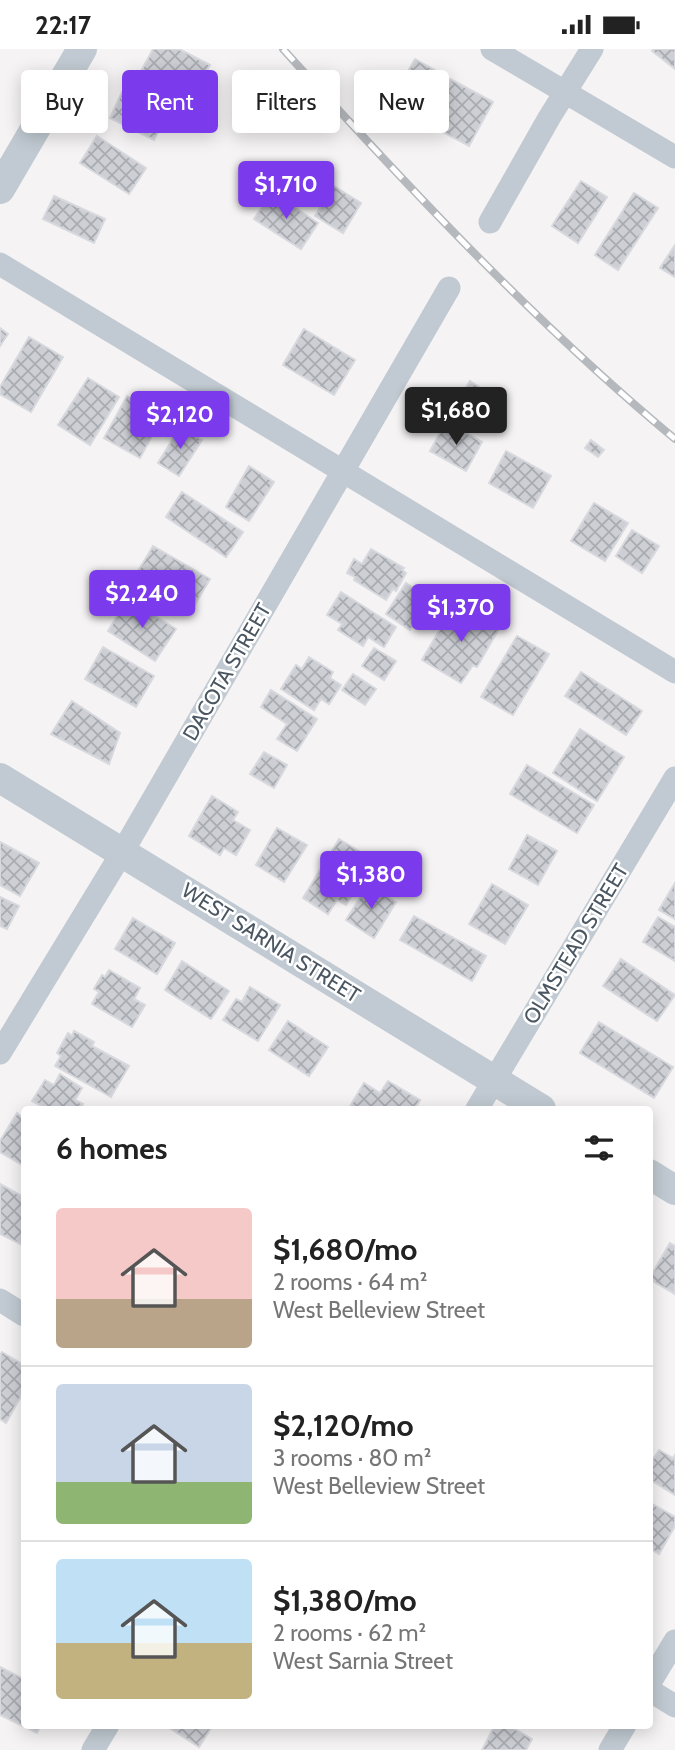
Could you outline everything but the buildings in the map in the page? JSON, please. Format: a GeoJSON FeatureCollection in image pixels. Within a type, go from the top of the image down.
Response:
{"type":"FeatureCollection","features":[{"type":"Feature","properties":{"kind":"street"},"geometry":{"type":"LineString","coordinates":[[0,189],[82,49]]}},
{"type":"Feature","properties":{"kind":"street"},"geometry":{"type":"LineString","coordinates":[[492,49],[675,157]]}},
{"type":"Feature","properties":{"kind":"street"},"geometry":{"type":"LineString","coordinates":[[490,222],[592,49]]}},
{"type":"Feature","properties":{"kind":"street"},"geometry":{"type":"LineString","coordinates":[[0,264],[675,672]]}},
{"type":"Feature","properties":{"kind":"street","name":"DACOTA STREET"},"geometry":{"type":"LineString","coordinates":[[0,1053],[123,851],[449,288]]}},
{"type":"Feature","properties":{"kind":"street","name":"WEST SARNIA STREET"},"geometry":{"type":"LineString","coordinates":[[0,778],[536,1106]]}},
{"type":"Feature","properties":{"kind":"street","name":"OLMSTEAD STREET"},"geometry":{"type":"LineString","coordinates":[[479,1106],[675,778]]}},
{"type":"Feature","properties":{"kind":"street"},"geometry":{"type":"LineString","coordinates":[[653,1176],[675,1190]]}},
{"type":"Feature","properties":{"kind":"street"},"geometry":{"type":"LineString","coordinates":[[0,1300],[21,1313]]}},
{"type":"Feature","properties":{"kind":"street"},"geometry":{"type":"LineString","coordinates":[[653,1677],[675,1641]]}},
{"type":"Feature","properties":{"kind":"street"},"geometry":{"type":"LineString","coordinates":[[653,1692],[675,1706]]}},
{"type":"Feature","properties":{"kind":"street"},"geometry":{"type":"LineString","coordinates":[[93,1750],[106,1729]]}},
{"type":"Feature","properties":{"kind":"street"},"geometry":{"type":"LineString","coordinates":[[610,1750],[623,1729]]}},
{"type":"Feature","properties":{"kind":"railway"},"geometry":{"type":"LineString","coordinates":[[283,49],[521,300],[571,348],[675,439]]}}]}
